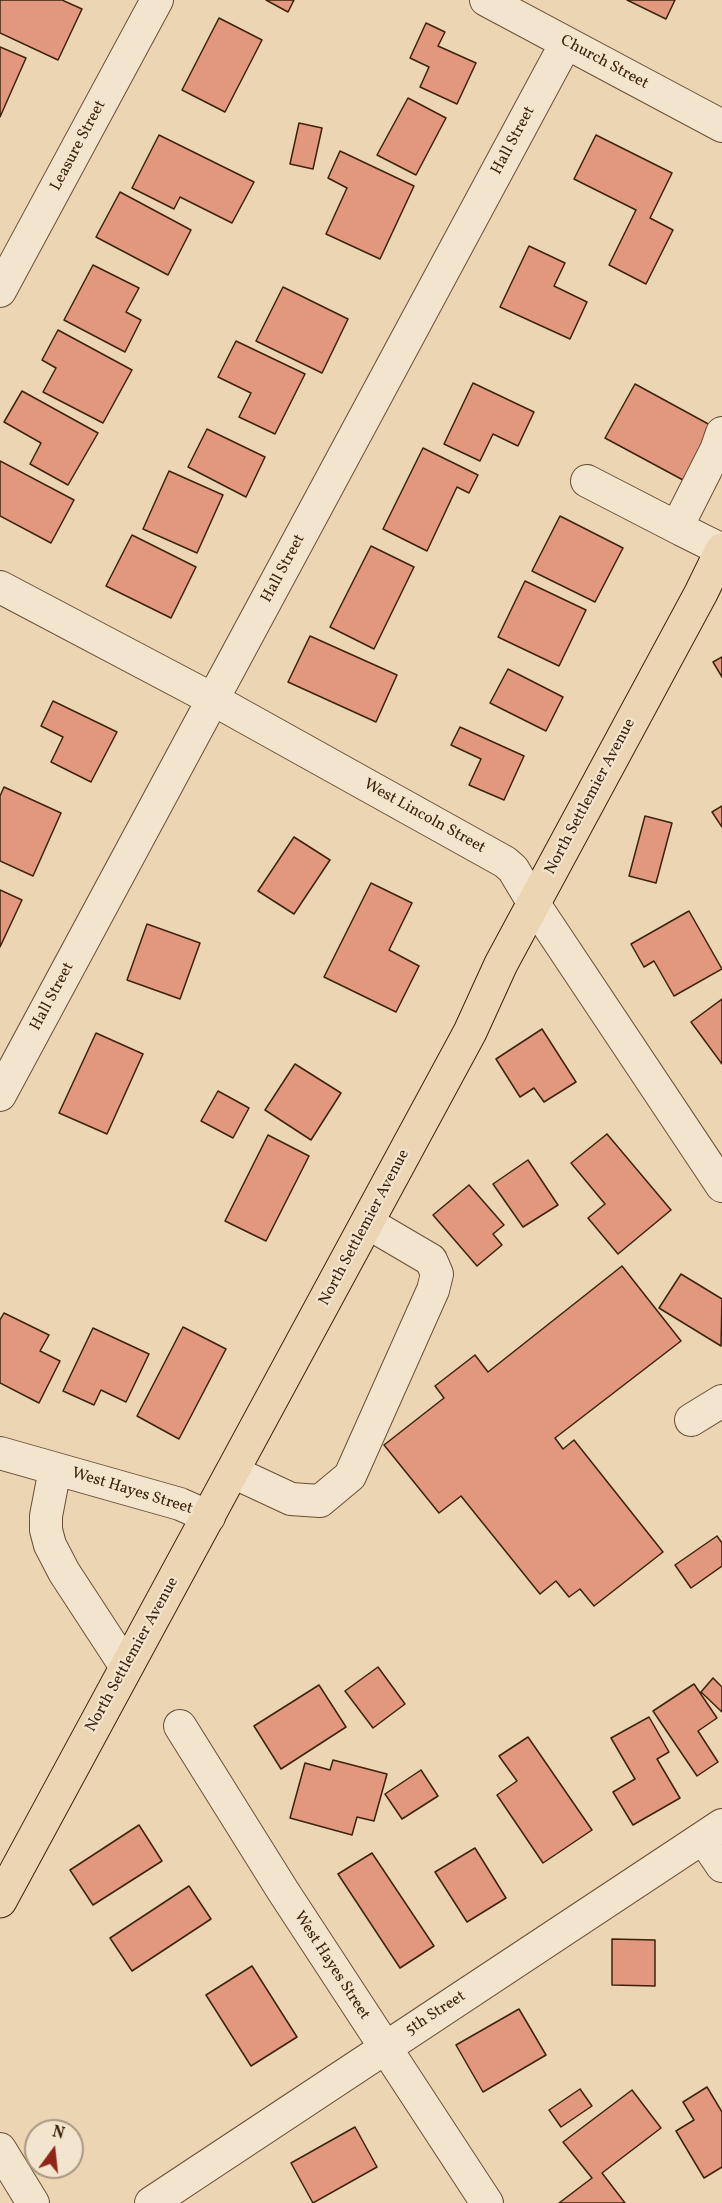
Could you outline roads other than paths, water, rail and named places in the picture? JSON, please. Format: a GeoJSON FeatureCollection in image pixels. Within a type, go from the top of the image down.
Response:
{"type":"FeatureCollection","features":[{"type":"Feature","properties":{"kind":"main road","name":"North Settlemier Avenue"},"geometry":{"type":"LineString","coordinates":[[0,1901],[368,1223],[470,1032],[501,964],[722,550]]}},
{"type":"Feature","properties":{"kind":"street","name":"Leasure Street"},"geometry":{"type":"LineString","coordinates":[[0,291],[157,0]]}},
{"type":"Feature","properties":{"kind":"street","name":"Church Street"},"geometry":{"type":"LineString","coordinates":[[486,0],[722,126]]}},
{"type":"Feature","properties":{"kind":"street","name":"Hall Street"},"geometry":{"type":"LineString","coordinates":[[0,1095],[566,43]]}},
{"type":"Feature","properties":{"kind":"street"},"geometry":{"type":"LineString","coordinates":[[682,530],[680,521],[716,450],[722,433]]}},
{"type":"Feature","properties":{"kind":"street"},"geometry":{"type":"LineString","coordinates":[[587,481],[722,550]]}},
{"type":"Feature","properties":{"kind":"street","name":"West Lincoln Street"},"geometry":{"type":"LineString","coordinates":[[0,587],[214,700],[505,862],[513,869],[722,1186]]}},
{"type":"Feature","properties":{"kind":"street"},"geometry":{"type":"LineString","coordinates":[[233,1472],[291,1499],[320,1501],[350,1476],[433,1290],[437,1274],[431,1260],[368,1223]]}},
{"type":"Feature","properties":{"kind":"street"},"geometry":{"type":"LineString","coordinates":[[691,1420],[722,1401]]}},
{"type":"Feature","properties":{"kind":"street","name":"West Hayes Street"},"geometry":{"type":"LineString","coordinates":[[0,1453],[180,1504],[209,1517]]}},
{"type":"Feature","properties":{"kind":"street","name":"West Hayes Street"},"geometry":{"type":"LineString","coordinates":[[55,1469],[46,1516],[46,1530],[50,1545],[64,1572],[126,1667]]}},
{"type":"Feature","properties":{"kind":"street","name":"West Hayes Street"},"geometry":{"type":"LineString","coordinates":[[180,1726],[384,2049],[487,2203]]}},
{"type":"Feature","properties":{"kind":"street"},"geometry":{"type":"LineString","coordinates":[[712,1831],[722,1866]]}},
{"type":"Feature","properties":{"kind":"street","name":"5th Street"},"geometry":{"type":"LineString","coordinates":[[151,2203],[712,1831]]}},
{"type":"Feature","properties":{"kind":"street"},"geometry":{"type":"LineString","coordinates":[[0,2149],[33,2203]]}}]}
